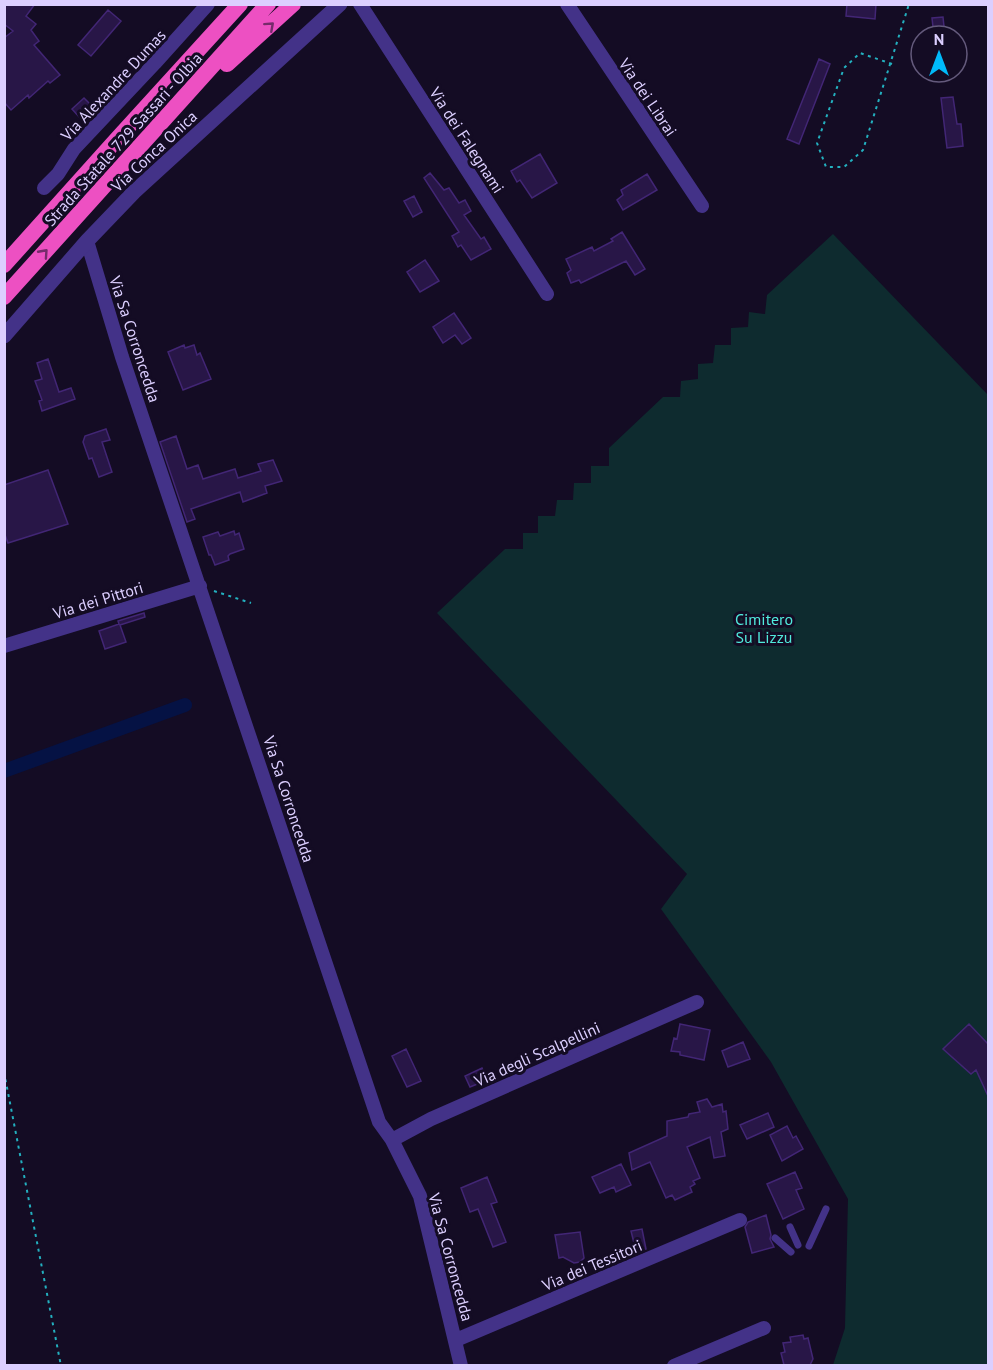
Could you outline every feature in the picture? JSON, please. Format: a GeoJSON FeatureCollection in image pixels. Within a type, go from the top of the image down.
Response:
{"type":"FeatureCollection","features":[{"type":"Feature","properties":{"kind":"highway","name":"Strada Statale 729 Sassari - Olbia"},"geometry":{"type":"LineString","coordinates":[[4,265],[240,4]]}},
{"type":"Feature","properties":{"kind":"highway","name":"Strada Statale 729 Sassari - Olbia"},"geometry":{"type":"LineString","coordinates":[[4,297],[268,4]]}},
{"type":"Feature","properties":{"kind":"highway"},"geometry":{"type":"LineString","coordinates":[[163,120],[293,4]]}},
{"type":"Feature","properties":{"kind":"street","name":"Via Alexandre Dumas"},"geometry":{"type":"LineString","coordinates":[[44,188],[58,174],[74,149],[208,4]]}},
{"type":"Feature","properties":{"kind":"street","name":"Via Conca Onica"},"geometry":{"type":"LineString","coordinates":[[4,336],[87,241],[134,192],[340,4]]}},
{"type":"Feature","properties":{"kind":"street","name":"Via dei Falegnami"},"geometry":{"type":"LineString","coordinates":[[360,4],[547,294]]}},
{"type":"Feature","properties":{"kind":"street","name":"Via dei Librai"},"geometry":{"type":"LineString","coordinates":[[567,4],[702,206]]}},
{"type":"Feature","properties":{"kind":"street","name":"Via Sa Corroncedda"},"geometry":{"type":"LineString","coordinates":[[87,241],[122,357],[379,1122],[392,1140],[420,1196],[461,1365]]}},
{"type":"Feature","properties":{"kind":"street","name":"Via dei Pittori"},"geometry":{"type":"LineString","coordinates":[[4,646],[200,586]]}},
{"type":"Feature","properties":{"kind":"street","name":"Via degli Scalpellini"},"geometry":{"type":"LineString","coordinates":[[392,1140],[431,1119],[697,1002]]}},
{"type":"Feature","properties":{"kind":"street","name":"Via dei Tessitori"},"geometry":{"type":"LineString","coordinates":[[456,1340],[740,1220]]}},
{"type":"Feature","properties":{"kind":"street"},"geometry":{"type":"LineString","coordinates":[[674,1365],[764,1328]]}},
{"type":"Feature","properties":{"kind":"lane"},"geometry":{"type":"LineString","coordinates":[[809,1246],[826,1209]]}},
{"type":"Feature","properties":{"kind":"lane"},"geometry":{"type":"LineString","coordinates":[[790,1227],[798,1245]]}},
{"type":"Feature","properties":{"kind":"lane"},"geometry":{"type":"LineString","coordinates":[[775,1238],[790,1252]]}},
{"type":"Feature","properties":{"kind":"path"},"geometry":{"type":"LineString","coordinates":[[892,64],[860,53],[844,68],[817,143],[825,167],[844,167],[863,150],[892,64],[909,4]]}},
{"type":"Feature","properties":{"kind":"path"},"geometry":{"type":"LineString","coordinates":[[200,586],[251,603]]}},
{"type":"Feature","properties":{"kind":"path"},"geometry":{"type":"LineString","coordinates":[[4,1072],[61,1365]]}},
{"type":"Feature","properties":{"kind":"green space","name":"Cimitero Su Lizzu"},"geometry":{"type":"Polygon","coordinates":[[[833,234],[988,395],[988,1365],[833,1365],[845,1328],[848,1199],[771,1062],[661,909],[687,874],[437,613],[505,549],[523,549],[523,533],[538,533],[538,516],[555,516],[557,500],[573,500],[574,483],[591,483],[591,466],[609,466],[609,448],[663,397],[680,397],[681,381],[698,379],[698,364],[713,363],[715,345],[731,345],[731,328],[748,327],[749,312],[765,314],[767,295],[833,234]]]}},
{"type":"Feature","properties":{"kind":"building"},"geometry":{"type":"Polygon","coordinates":[[[4,4],[35,4],[26,16],[36,24],[31,30],[39,41],[34,45],[60,75],[50,83],[48,81],[29,98],[28,95],[11,110],[4,102],[4,38],[13,31],[4,24],[4,4]]]}},
{"type":"Feature","properties":{"kind":"building"},"geometry":{"type":"Polygon","coordinates":[[[847,4],[876,4],[875,19],[846,16],[847,4]]]}},
{"type":"Feature","properties":{"kind":"building"},"geometry":{"type":"Polygon","coordinates":[[[108,10],[121,21],[91,56],[78,45],[108,10]]]}},
{"type":"Feature","properties":{"kind":"building"},"geometry":{"type":"Polygon","coordinates":[[[943,17],[944,24],[933,24],[932,18],[943,17]]]}},
{"type":"Feature","properties":{"kind":"building"},"geometry":{"type":"Polygon","coordinates":[[[819,59],[830,64],[799,144],[787,139],[819,59]]]}},
{"type":"Feature","properties":{"kind":"building"},"geometry":{"type":"Polygon","coordinates":[[[953,97],[957,124],[961,124],[963,146],[947,148],[941,98],[953,97]]]}},
{"type":"Feature","properties":{"kind":"building"},"geometry":{"type":"Polygon","coordinates":[[[84,98],[93,107],[81,119],[72,109],[84,98]]]}},
{"type":"Feature","properties":{"kind":"building"},"geometry":{"type":"Polygon","coordinates":[[[540,154],[557,183],[532,198],[520,180],[517,182],[511,171],[540,154]]]}},
{"type":"Feature","properties":{"kind":"building"},"geometry":{"type":"Polygon","coordinates":[[[430,173],[444,190],[449,188],[459,203],[465,200],[471,211],[464,215],[481,239],[484,237],[491,249],[471,260],[461,245],[458,247],[452,236],[459,232],[424,178],[430,173]]]}},
{"type":"Feature","properties":{"kind":"building"},"geometry":{"type":"Polygon","coordinates":[[[647,174],[657,190],[623,210],[617,200],[623,195],[621,190],[647,174]]]}},
{"type":"Feature","properties":{"kind":"building"},"geometry":{"type":"Polygon","coordinates":[[[414,196],[422,212],[413,217],[404,201],[414,196]]]}},
{"type":"Feature","properties":{"kind":"building"},"geometry":{"type":"Polygon","coordinates":[[[622,232],[645,269],[635,275],[626,261],[581,283],[579,280],[571,283],[567,273],[571,270],[566,259],[592,247],[594,251],[613,241],[611,239],[622,232]]]}},
{"type":"Feature","properties":{"kind":"building"},"geometry":{"type":"Polygon","coordinates":[[[425,260],[439,281],[420,292],[407,272],[425,260]]]}},
{"type":"Feature","properties":{"kind":"building"},"geometry":{"type":"Polygon","coordinates":[[[454,313],[471,338],[462,344],[455,335],[443,343],[433,327],[454,313]]]}},
{"type":"Feature","properties":{"kind":"building"},"geometry":{"type":"Polygon","coordinates":[[[184,345],[185,348],[194,345],[211,379],[183,390],[168,352],[184,345]]]}},
{"type":"Feature","properties":{"kind":"building"},"geometry":{"type":"Polygon","coordinates":[[[48,359],[59,392],[71,388],[75,399],[42,411],[39,401],[42,400],[35,381],[42,379],[37,363],[48,359]]]}},
{"type":"Feature","properties":{"kind":"building"},"geometry":{"type":"Polygon","coordinates":[[[106,429],[110,440],[102,442],[112,472],[99,477],[83,442],[85,436],[106,429]]]}},
{"type":"Feature","properties":{"kind":"building"},"geometry":{"type":"Polygon","coordinates":[[[176,436],[187,469],[198,465],[203,479],[235,469],[238,478],[261,471],[258,464],[273,460],[282,481],[265,486],[267,493],[243,502],[240,492],[191,509],[195,519],[187,522],[160,442],[176,436]]]}},
{"type":"Feature","properties":{"kind":"building"},"geometry":{"type":"Polygon","coordinates":[[[48,470],[68,524],[8,543],[4,532],[4,485],[48,470]]]}},
{"type":"Feature","properties":{"kind":"building"},"geometry":{"type":"Polygon","coordinates":[[[234,531],[235,535],[239,533],[244,549],[230,554],[229,560],[215,565],[203,537],[218,532],[220,536],[234,531]]]}},
{"type":"Feature","properties":{"kind":"building"},"geometry":{"type":"Polygon","coordinates":[[[144,613],[145,617],[120,625],[126,642],[105,649],[99,631],[119,624],[118,621],[144,613]]]}},
{"type":"Feature","properties":{"kind":"building"},"geometry":{"type":"Polygon","coordinates":[[[680,1024],[710,1030],[704,1060],[671,1051],[674,1038],[677,1039],[680,1024]]]}},
{"type":"Feature","properties":{"kind":"building"},"geometry":{"type":"Polygon","coordinates":[[[969,1024],[988,1044],[988,1096],[976,1070],[971,1074],[943,1049],[969,1024]]]}},
{"type":"Feature","properties":{"kind":"building"},"geometry":{"type":"Polygon","coordinates":[[[743,1042],[750,1059],[728,1067],[722,1051],[743,1042]]]}},
{"type":"Feature","properties":{"kind":"building"},"geometry":{"type":"Polygon","coordinates":[[[406,1049],[421,1081],[407,1087],[392,1056],[406,1049]]]}},
{"type":"Feature","properties":{"kind":"building"},"geometry":{"type":"Polygon","coordinates":[[[482,1068],[487,1080],[470,1087],[465,1076],[482,1068]]]}},
{"type":"Feature","properties":{"kind":"building"},"geometry":{"type":"Polygon","coordinates":[[[707,1099],[712,1107],[722,1104],[723,1112],[726,1111],[728,1129],[721,1132],[725,1156],[714,1158],[710,1137],[687,1147],[700,1178],[693,1181],[695,1184],[690,1187],[692,1192],[675,1200],[672,1195],[666,1198],[650,1162],[632,1170],[629,1153],[667,1136],[667,1121],[700,1112],[697,1102],[707,1099]]]}},
{"type":"Feature","properties":{"kind":"building"},"geometry":{"type":"Polygon","coordinates":[[[768,1113],[774,1127],[747,1139],[740,1125],[768,1113]]]}},
{"type":"Feature","properties":{"kind":"building"},"geometry":{"type":"Polygon","coordinates":[[[787,1126],[793,1138],[796,1136],[803,1149],[782,1161],[770,1135],[787,1126]]]}},
{"type":"Feature","properties":{"kind":"building"},"geometry":{"type":"Polygon","coordinates":[[[621,1164],[631,1185],[616,1192],[614,1187],[600,1193],[592,1177],[621,1164]]]}},
{"type":"Feature","properties":{"kind":"building"},"geometry":{"type":"Polygon","coordinates":[[[795,1172],[802,1188],[796,1190],[804,1209],[783,1219],[767,1184],[795,1172]]]}},
{"type":"Feature","properties":{"kind":"building"},"geometry":{"type":"Polygon","coordinates":[[[487,1177],[497,1202],[491,1204],[506,1242],[493,1247],[478,1209],[470,1212],[461,1188],[487,1177]]]}},
{"type":"Feature","properties":{"kind":"building"},"geometry":{"type":"Polygon","coordinates":[[[766,1215],[770,1239],[774,1247],[752,1253],[745,1227],[748,1222],[766,1215]]]}},
{"type":"Feature","properties":{"kind":"building"},"geometry":{"type":"Polygon","coordinates":[[[642,1229],[646,1249],[636,1251],[631,1231],[642,1229]]]}},
{"type":"Feature","properties":{"kind":"building"},"geometry":{"type":"Polygon","coordinates":[[[580,1232],[584,1258],[574,1263],[563,1257],[559,1258],[555,1235],[580,1232]]]}},
{"type":"Feature","properties":{"kind":"building"},"geometry":{"type":"Polygon","coordinates":[[[803,1335],[804,1339],[808,1338],[813,1359],[810,1365],[784,1365],[781,1353],[785,1352],[783,1343],[791,1342],[790,1337],[803,1335]]]}},
{"type":"Feature","properties":{"kind":"waterway"},"geometry":{"type":"LineString","coordinates":[[4,771],[185,705]]}}]}
